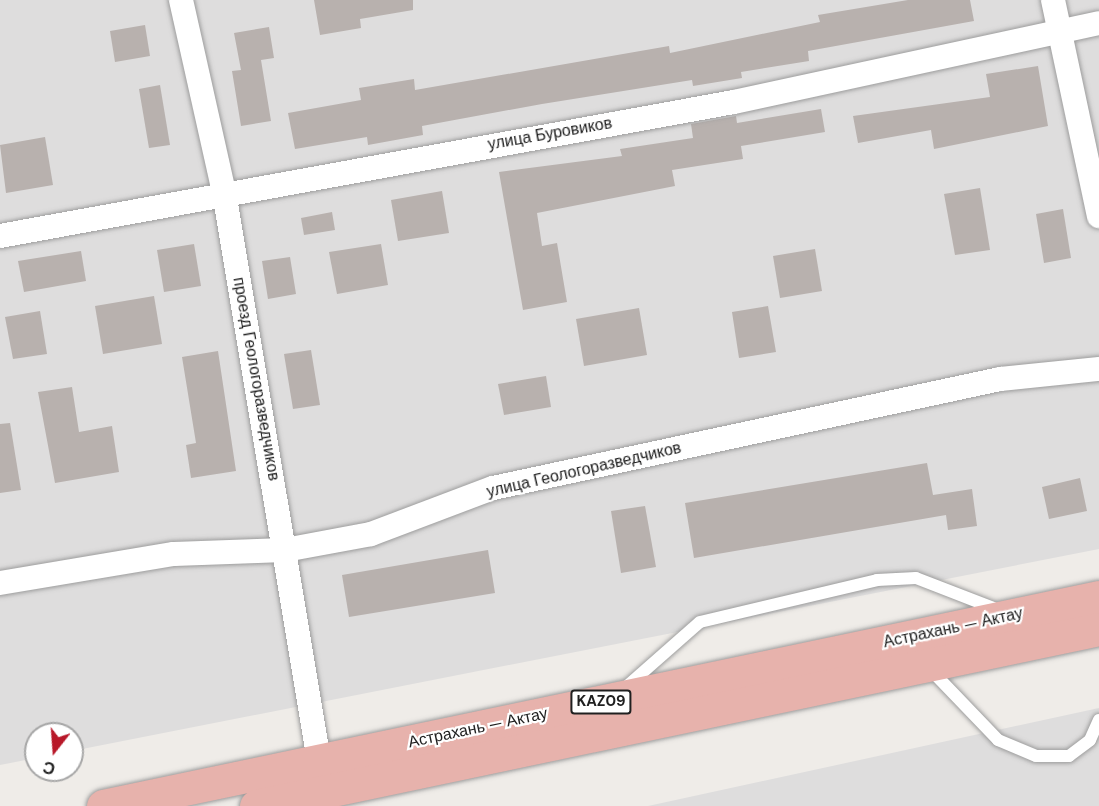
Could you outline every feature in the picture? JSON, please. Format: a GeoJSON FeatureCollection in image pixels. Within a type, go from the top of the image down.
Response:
{"type":"FeatureCollection","features":[{"type":"Feature","properties":{"kind":"highway","name":"Астрахань — Актау"},"geometry":{"type":"LineString","coordinates":[[103,806],[1099,597]]}},
{"type":"Feature","properties":{"kind":"highway","name":"Астрахань — Актау"},"geometry":{"type":"LineString","coordinates":[[256,806],[1099,629]]}},
{"type":"Feature","properties":{"kind":"street","name":"проезд Геологоразведчиков"},"geometry":{"type":"LineString","coordinates":[[181,0],[224,192],[319,761]]}},
{"type":"Feature","properties":{"kind":"street"},"geometry":{"type":"LineString","coordinates":[[1053,0],[1099,216]]}},
{"type":"Feature","properties":{"kind":"street","name":"улица Буровиков"},"geometry":{"type":"LineString","coordinates":[[0,236],[224,192],[734,102],[1099,23]]}},
{"type":"Feature","properties":{"kind":"street","name":"улица Геологоразведчиков"},"geometry":{"type":"LineString","coordinates":[[0,583],[174,554],[285,550],[371,534],[504,485],[1000,379],[1099,369]]}},
{"type":"Feature","properties":{"kind":"lane"},"geometry":{"type":"LineString","coordinates":[[611,700],[700,622],[877,580],[916,578],[1012,616]]}},
{"type":"Feature","properties":{"kind":"lane"},"geometry":{"type":"LineString","coordinates":[[926,665],[998,740],[1036,756],[1069,756],[1090,740],[1099,720]]}},
{"type":"Feature","properties":{"kind":"shaded area"},"geometry":{"type":"Polygon","coordinates":[[[0,0],[1099,0],[1099,549],[84,749],[84,722],[24,722],[24,760],[0,765],[0,0]]]}},
{"type":"Feature","properties":{"kind":"shaded area"},"geometry":{"type":"Polygon","coordinates":[[[1099,708],[1099,806],[648,806],[1099,708]]]}},
{"type":"Feature","properties":{"kind":"building"},"geometry":{"type":"Polygon","coordinates":[[[314,0],[413,0],[413,10],[360,19],[361,28],[320,35],[314,0]]]}},
{"type":"Feature","properties":{"kind":"building"},"geometry":{"type":"Polygon","coordinates":[[[908,0],[970,0],[974,21],[808,51],[809,61],[741,72],[742,78],[693,86],[692,80],[542,104],[422,126],[423,135],[368,145],[367,137],[295,149],[288,113],[361,100],[359,88],[414,79],[415,90],[669,46],[670,53],[820,22],[818,15],[908,0]]]}},
{"type":"Feature","properties":{"kind":"building"},"geometry":{"type":"Polygon","coordinates":[[[145,25],[150,56],[115,62],[110,31],[145,25]]]}},
{"type":"Feature","properties":{"kind":"building"},"geometry":{"type":"Polygon","coordinates":[[[269,27],[274,58],[261,60],[271,121],[241,126],[232,71],[241,70],[234,33],[269,27]]]}},
{"type":"Feature","properties":{"kind":"building"},"geometry":{"type":"Polygon","coordinates":[[[1038,66],[1048,126],[934,149],[931,130],[858,143],[853,116],[990,97],[986,74],[1038,66]]]}},
{"type":"Feature","properties":{"kind":"building"},"geometry":{"type":"Polygon","coordinates":[[[160,85],[170,145],[149,148],[139,89],[160,85]]]}},
{"type":"Feature","properties":{"kind":"building"},"geometry":{"type":"Polygon","coordinates":[[[821,109],[825,132],[741,146],[743,159],[672,170],[675,186],[537,213],[542,246],[557,243],[567,302],[523,310],[499,172],[622,156],[620,149],[693,138],[691,124],[736,116],[737,123],[821,109]]]}},
{"type":"Feature","properties":{"kind":"building"},"geometry":{"type":"Polygon","coordinates":[[[45,137],[53,185],[6,193],[0,145],[45,137]]]}},
{"type":"Feature","properties":{"kind":"building"},"geometry":{"type":"Polygon","coordinates":[[[980,188],[990,250],[955,255],[944,194],[980,188]]]}},
{"type":"Feature","properties":{"kind":"building"},"geometry":{"type":"Polygon","coordinates":[[[442,191],[449,233],[398,241],[391,200],[442,191]]]}},
{"type":"Feature","properties":{"kind":"building"},"geometry":{"type":"Polygon","coordinates":[[[1063,209],[1071,258],[1044,263],[1036,214],[1063,209]]]}},
{"type":"Feature","properties":{"kind":"building"},"geometry":{"type":"Polygon","coordinates":[[[332,212],[335,230],[304,235],[301,218],[332,212]]]}},
{"type":"Feature","properties":{"kind":"building"},"geometry":{"type":"Polygon","coordinates":[[[194,244],[201,286],[164,292],[157,250],[194,244]]]}},
{"type":"Feature","properties":{"kind":"building"},"geometry":{"type":"Polygon","coordinates":[[[381,244],[388,285],[337,294],[329,252],[381,244]]]}},
{"type":"Feature","properties":{"kind":"building"},"geometry":{"type":"Polygon","coordinates":[[[815,249],[822,291],[780,298],[773,256],[815,249]]]}},
{"type":"Feature","properties":{"kind":"building"},"geometry":{"type":"Polygon","coordinates":[[[81,251],[86,281],[24,292],[18,261],[81,251]]]}},
{"type":"Feature","properties":{"kind":"building"},"geometry":{"type":"Polygon","coordinates":[[[290,257],[296,294],[268,299],[262,261],[290,257]]]}},
{"type":"Feature","properties":{"kind":"building"},"geometry":{"type":"Polygon","coordinates":[[[154,296],[162,344],[103,354],[95,306],[154,296]]]}},
{"type":"Feature","properties":{"kind":"building"},"geometry":{"type":"Polygon","coordinates":[[[768,306],[776,352],[739,358],[732,312],[768,306]]]}},
{"type":"Feature","properties":{"kind":"building"},"geometry":{"type":"Polygon","coordinates":[[[639,308],[647,355],[584,366],[576,319],[639,308]]]}},
{"type":"Feature","properties":{"kind":"building"},"geometry":{"type":"Polygon","coordinates":[[[40,311],[47,354],[13,359],[5,317],[40,311]]]}},
{"type":"Feature","properties":{"kind":"building"},"geometry":{"type":"Polygon","coordinates":[[[311,350],[320,405],[293,409],[284,354],[311,350]]]}},
{"type":"Feature","properties":{"kind":"building"},"geometry":{"type":"Polygon","coordinates":[[[218,351],[236,471],[191,478],[186,445],[196,443],[182,357],[218,351]]]}},
{"type":"Feature","properties":{"kind":"building"},"geometry":{"type":"Polygon","coordinates":[[[546,376],[551,407],[504,415],[498,384],[546,376]]]}},
{"type":"Feature","properties":{"kind":"building"},"geometry":{"type":"Polygon","coordinates":[[[72,387],[79,432],[112,426],[119,472],[55,483],[38,392],[72,387]]]}},
{"type":"Feature","properties":{"kind":"building"},"geometry":{"type":"Polygon","coordinates":[[[10,423],[21,490],[0,493],[0,424],[10,423]]]}},
{"type":"Feature","properties":{"kind":"building"},"geometry":{"type":"Polygon","coordinates":[[[927,463],[933,495],[972,489],[977,526],[948,530],[946,515],[694,558],[685,503],[927,463]]]}},
{"type":"Feature","properties":{"kind":"building"},"geometry":{"type":"Polygon","coordinates":[[[1080,478],[1087,511],[1049,519],[1042,487],[1080,478]]]}},
{"type":"Feature","properties":{"kind":"building"},"geometry":{"type":"Polygon","coordinates":[[[645,506],[656,567],[621,573],[611,511],[645,506]]]}},
{"type":"Feature","properties":{"kind":"building"},"geometry":{"type":"Polygon","coordinates":[[[488,550],[495,593],[349,617],[342,575],[488,550]]]}}]}
